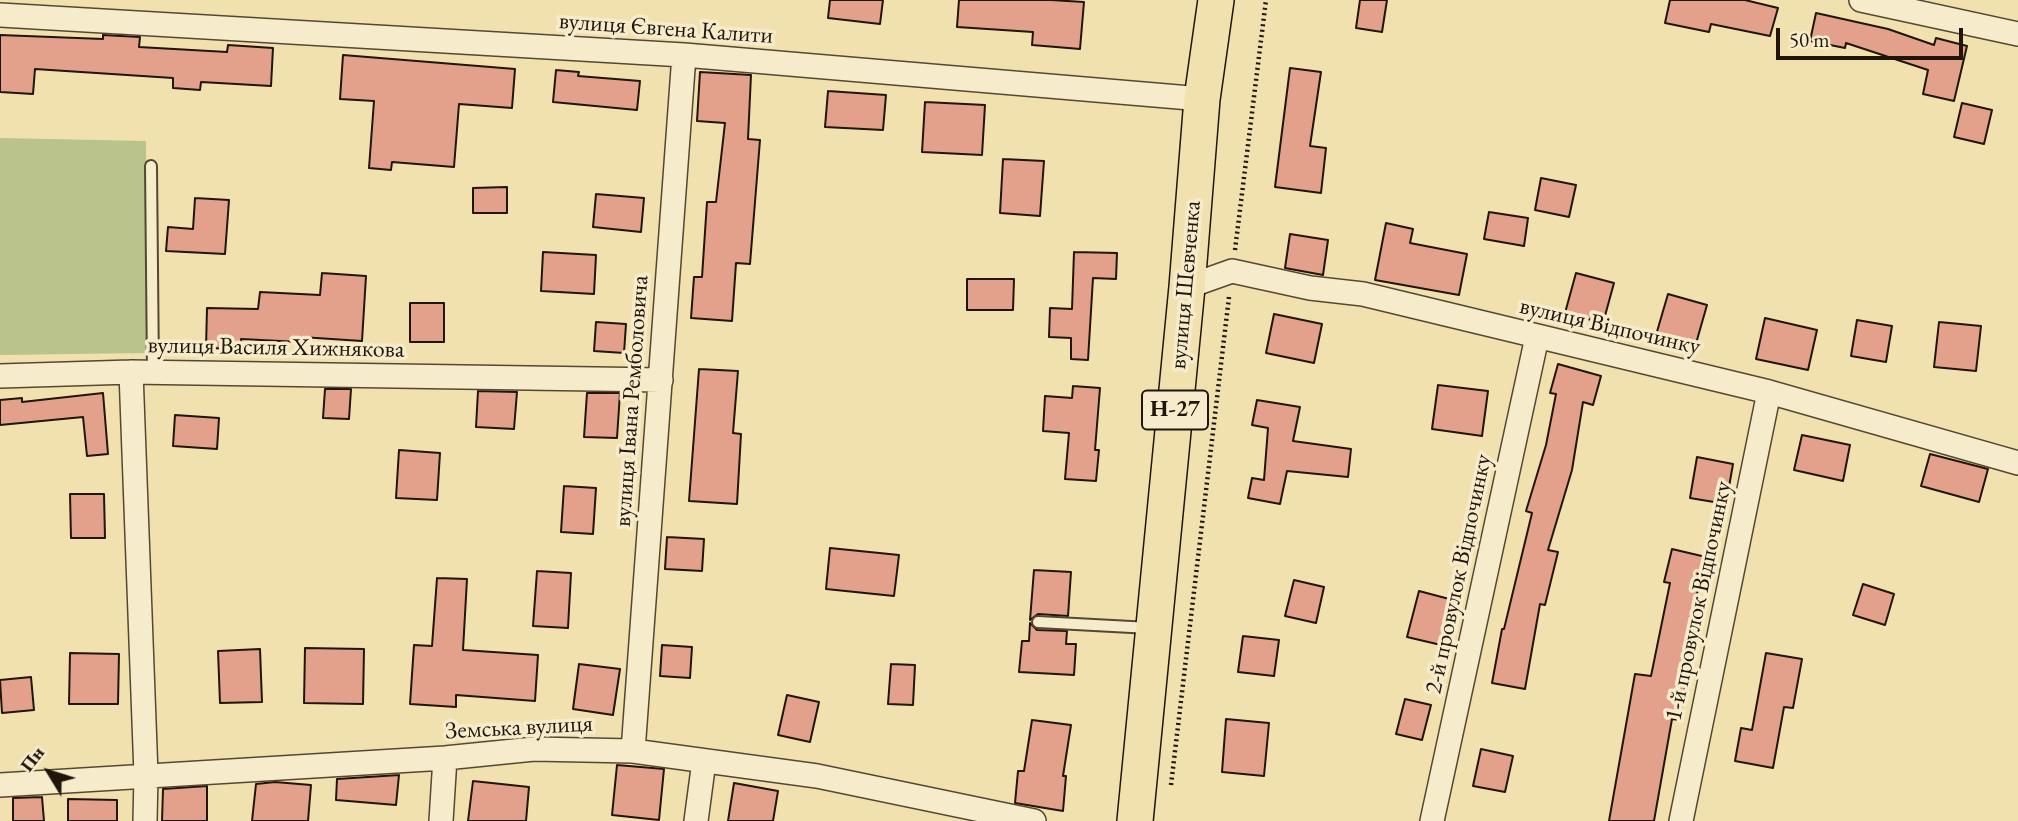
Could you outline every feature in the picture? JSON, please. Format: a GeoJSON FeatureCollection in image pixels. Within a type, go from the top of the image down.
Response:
{"type":"FeatureCollection","features":[{"type":"Feature","properties":{"kind":"main road","name":"вулиця Шевченка"},"geometry":{"type":"LineString","coordinates":[[1135,821],[1202,99],[1216,0]]}},
{"type":"Feature","properties":{"kind":"street"},"geometry":{"type":"LineString","coordinates":[[1861,0],[2018,34]]}},
{"type":"Feature","properties":{"kind":"street","name":"вулиця Євгена Калити"},"geometry":{"type":"LineString","coordinates":[[0,15],[684,55],[1202,99]]}},
{"type":"Feature","properties":{"kind":"street","name":"вулиця Івана Ремболовича"},"geometry":{"type":"LineString","coordinates":[[633,751],[684,55]]}},
{"type":"Feature","properties":{"kind":"street"},"geometry":{"type":"LineString","coordinates":[[1186,287],[1232,271]]}},
{"type":"Feature","properties":{"kind":"street","name":"вулиця Відпочинку"},"geometry":{"type":"LineString","coordinates":[[1232,271],[1310,288],[1363,294],[1769,392],[2018,463]]}},
{"type":"Feature","properties":{"kind":"street","name":"2-й провулок Відпочинку"},"geometry":{"type":"LineString","coordinates":[[1432,821],[1537,337]]}},
{"type":"Feature","properties":{"kind":"street"},"geometry":{"type":"LineString","coordinates":[[0,376],[142,372]]}},
{"type":"Feature","properties":{"kind":"street","name":"вулиця Василя Хижнякова"},"geometry":{"type":"LineString","coordinates":[[145,821],[142,372],[660,380]]}},
{"type":"Feature","properties":{"kind":"street","name":"1-й провулок Відпочинку"},"geometry":{"type":"LineString","coordinates":[[1681,821],[1769,392]]}},
{"type":"Feature","properties":{"kind":"street","name":"Земська вулиця"},"geometry":{"type":"LineString","coordinates":[[0,785],[445,758],[534,749],[633,751],[817,776],[1034,821]]}},
{"type":"Feature","properties":{"kind":"street"},"geometry":{"type":"LineString","coordinates":[[441,821],[445,758]]}},
{"type":"Feature","properties":{"kind":"street"},"geometry":{"type":"LineString","coordinates":[[696,821],[704,761]]}},
{"type":"Feature","properties":{"kind":"lane"},"geometry":{"type":"LineString","coordinates":[[142,372],[151,166]]}},
{"type":"Feature","properties":{"kind":"lane"},"geometry":{"type":"LineString","coordinates":[[1038,622],[1153,628]]}},
{"type":"Feature","properties":{"kind":"path"},"geometry":{"type":"LineString","coordinates":[[1170,793],[1266,0]]}},
{"type":"Feature","properties":{"kind":"green space"},"geometry":{"type":"Polygon","coordinates":[[[0,138],[146,141],[147,353],[0,355],[0,138]]]}},
{"type":"Feature","properties":{"kind":"building"},"geometry":{"type":"Polygon","coordinates":[[[830,0],[883,0],[880,24],[828,18],[830,0]]]}},
{"type":"Feature","properties":{"kind":"building"},"geometry":{"type":"Polygon","coordinates":[[[959,0],[1084,2],[1080,49],[1032,45],[1033,32],[957,27],[959,0]]]}},
{"type":"Feature","properties":{"kind":"building"},"geometry":{"type":"Polygon","coordinates":[[[1360,0],[1387,0],[1382,32],[1356,28],[1360,0]]]}},
{"type":"Feature","properties":{"kind":"building"},"geometry":{"type":"Polygon","coordinates":[[[1670,0],[1745,0],[1778,8],[1770,36],[1711,24],[1709,32],[1665,23],[1670,0]]]}},
{"type":"Feature","properties":{"kind":"building"},"geometry":{"type":"Polygon","coordinates":[[[1816,13],[1888,29],[1934,45],[1936,38],[1967,46],[1954,101],[1923,94],[1928,70],[1846,43],[1845,48],[1810,41],[1816,13]]]}},
{"type":"Feature","properties":{"kind":"building"},"geometry":{"type":"Polygon","coordinates":[[[0,35],[103,39],[103,35],[140,37],[139,47],[227,52],[228,45],[273,48],[271,86],[201,82],[200,90],[173,88],[173,78],[35,69],[33,94],[0,92],[0,35]]]}},
{"type":"Feature","properties":{"kind":"building"},"geometry":{"type":"Polygon","coordinates":[[[343,55],[515,69],[512,108],[459,104],[454,167],[392,162],[391,170],[369,168],[374,101],[340,99],[343,55]]]}},
{"type":"Feature","properties":{"kind":"building"},"geometry":{"type":"Polygon","coordinates":[[[1290,68],[1321,72],[1310,146],[1326,148],[1321,193],[1275,187],[1290,68]]]}},
{"type":"Feature","properties":{"kind":"building"},"geometry":{"type":"Polygon","coordinates":[[[556,70],[579,72],[578,76],[640,81],[637,110],[553,102],[556,70]]]}},
{"type":"Feature","properties":{"kind":"building"},"geometry":{"type":"Polygon","coordinates":[[[700,72],[751,75],[748,139],[760,140],[750,264],[736,263],[732,321],[691,318],[694,277],[702,277],[707,202],[716,202],[725,123],[697,121],[700,72]]]}},
{"type":"Feature","properties":{"kind":"building"},"geometry":{"type":"Polygon","coordinates":[[[828,91],[886,95],[883,130],[825,127],[828,91]]]}},
{"type":"Feature","properties":{"kind":"building"},"geometry":{"type":"Polygon","coordinates":[[[925,102],[985,105],[982,155],[922,152],[925,102]]]}},
{"type":"Feature","properties":{"kind":"building"},"geometry":{"type":"Polygon","coordinates":[[[1962,103],[1992,110],[1984,144],[1954,137],[1962,103]]]}},
{"type":"Feature","properties":{"kind":"building"},"geometry":{"type":"Polygon","coordinates":[[[1003,159],[1044,161],[1040,216],[1000,213],[1003,159]]]}},
{"type":"Feature","properties":{"kind":"building"},"geometry":{"type":"Polygon","coordinates":[[[1541,178],[1576,185],[1569,217],[1535,210],[1541,178]]]}},
{"type":"Feature","properties":{"kind":"building"},"geometry":{"type":"Polygon","coordinates":[[[507,187],[507,213],[473,213],[473,188],[507,187]]]}},
{"type":"Feature","properties":{"kind":"building"},"geometry":{"type":"Polygon","coordinates":[[[596,194],[644,198],[641,232],[593,227],[596,194]]]}},
{"type":"Feature","properties":{"kind":"building"},"geometry":{"type":"Polygon","coordinates":[[[195,198],[229,200],[225,254],[166,251],[168,227],[193,229],[195,198]]]}},
{"type":"Feature","properties":{"kind":"building"},"geometry":{"type":"Polygon","coordinates":[[[1489,212],[1528,218],[1524,246],[1484,239],[1489,212]]]}},
{"type":"Feature","properties":{"kind":"building"},"geometry":{"type":"Polygon","coordinates":[[[1386,223],[1413,229],[1410,243],[1467,254],[1459,295],[1375,280],[1386,223]]]}},
{"type":"Feature","properties":{"kind":"building"},"geometry":{"type":"Polygon","coordinates":[[[1290,234],[1328,240],[1323,275],[1285,268],[1290,234]]]}},
{"type":"Feature","properties":{"kind":"building"},"geometry":{"type":"Polygon","coordinates":[[[543,252],[596,255],[594,294],[541,291],[543,252]]]}},
{"type":"Feature","properties":{"kind":"building"},"geometry":{"type":"Polygon","coordinates":[[[1074,252],[1117,253],[1116,279],[1093,278],[1088,360],[1071,359],[1071,338],[1049,337],[1050,308],[1072,309],[1074,252]]]}},
{"type":"Feature","properties":{"kind":"building"},"geometry":{"type":"Polygon","coordinates":[[[322,273],[366,276],[362,341],[301,337],[300,342],[241,339],[241,349],[206,348],[207,308],[258,309],[260,292],[320,295],[322,273]]]}},
{"type":"Feature","properties":{"kind":"building"},"geometry":{"type":"Polygon","coordinates":[[[1576,273],[1614,283],[1603,323],[1565,313],[1576,273]]]}},
{"type":"Feature","properties":{"kind":"building"},"geometry":{"type":"Polygon","coordinates":[[[967,279],[1014,279],[1013,310],[967,310],[967,279]]]}},
{"type":"Feature","properties":{"kind":"building"},"geometry":{"type":"Polygon","coordinates":[[[1668,294],[1707,305],[1695,347],[1656,335],[1668,294]]]}},
{"type":"Feature","properties":{"kind":"building"},"geometry":{"type":"Polygon","coordinates":[[[410,303],[444,303],[444,342],[410,342],[410,303]]]}},
{"type":"Feature","properties":{"kind":"building"},"geometry":{"type":"Polygon","coordinates":[[[1274,314],[1322,324],[1314,363],[1266,353],[1274,314]]]}},
{"type":"Feature","properties":{"kind":"building"},"geometry":{"type":"Polygon","coordinates":[[[1765,318],[1817,330],[1808,370],[1756,359],[1765,318]]]}},
{"type":"Feature","properties":{"kind":"building"},"geometry":{"type":"Polygon","coordinates":[[[1857,320],[1892,326],[1886,362],[1851,356],[1857,320]]]}},
{"type":"Feature","properties":{"kind":"building"},"geometry":{"type":"Polygon","coordinates":[[[596,322],[626,324],[624,353],[594,351],[596,322]]]}},
{"type":"Feature","properties":{"kind":"building"},"geometry":{"type":"Polygon","coordinates":[[[1939,322],[1981,326],[1976,371],[1934,367],[1939,322]]]}},
{"type":"Feature","properties":{"kind":"building"},"geometry":{"type":"Polygon","coordinates":[[[1558,364],[1601,376],[1593,405],[1583,402],[1572,470],[1548,550],[1558,552],[1545,605],[1540,604],[1525,689],[1492,683],[1502,629],[1532,513],[1526,511],[1546,445],[1556,394],[1550,393],[1558,364]]]}},
{"type":"Feature","properties":{"kind":"building"},"geometry":{"type":"Polygon","coordinates":[[[699,369],[738,371],[733,433],[741,434],[737,504],[689,501],[699,369]]]}},
{"type":"Feature","properties":{"kind":"building"},"geometry":{"type":"Polygon","coordinates":[[[1438,385],[1488,391],[1482,436],[1432,429],[1438,385]]]}},
{"type":"Feature","properties":{"kind":"building"},"geometry":{"type":"Polygon","coordinates":[[[1073,386],[1100,388],[1095,450],[1099,450],[1096,481],[1065,479],[1069,433],[1043,431],[1045,396],[1072,398],[1073,386]]]}},
{"type":"Feature","properties":{"kind":"building"},"geometry":{"type":"Polygon","coordinates":[[[325,389],[351,389],[349,419],[323,418],[325,389]]]}},
{"type":"Feature","properties":{"kind":"building"},"geometry":{"type":"Polygon","coordinates":[[[478,391],[517,392],[514,429],[476,427],[478,391]]]}},
{"type":"Feature","properties":{"kind":"building"},"geometry":{"type":"Polygon","coordinates":[[[103,393],[108,454],[87,456],[83,417],[0,425],[0,400],[22,398],[22,402],[103,393]]]}},
{"type":"Feature","properties":{"kind":"building"},"geometry":{"type":"Polygon","coordinates":[[[587,393],[620,393],[617,438],[584,437],[587,393]]]}},
{"type":"Feature","properties":{"kind":"building"},"geometry":{"type":"Polygon","coordinates":[[[1257,400],[1300,407],[1293,441],[1351,449],[1348,477],[1287,471],[1280,504],[1248,498],[1252,478],[1264,480],[1268,428],[1252,425],[1257,400]]]}},
{"type":"Feature","properties":{"kind":"building"},"geometry":{"type":"Polygon","coordinates":[[[175,415],[219,418],[217,449],[173,446],[175,415]]]}},
{"type":"Feature","properties":{"kind":"building"},"geometry":{"type":"Polygon","coordinates":[[[1802,435],[1850,445],[1843,481],[1794,470],[1802,435]]]}},
{"type":"Feature","properties":{"kind":"building"},"geometry":{"type":"Polygon","coordinates":[[[399,450],[440,453],[437,500],[396,498],[399,450]]]}},
{"type":"Feature","properties":{"kind":"building"},"geometry":{"type":"Polygon","coordinates":[[[1930,454],[1988,469],[1979,502],[1921,486],[1930,454]]]}},
{"type":"Feature","properties":{"kind":"building"},"geometry":{"type":"Polygon","coordinates":[[[1697,457],[1733,464],[1726,504],[1690,498],[1697,457]]]}},
{"type":"Feature","properties":{"kind":"building"},"geometry":{"type":"Polygon","coordinates":[[[564,486],[596,488],[593,534],[561,532],[564,486]]]}},
{"type":"Feature","properties":{"kind":"building"},"geometry":{"type":"Polygon","coordinates":[[[70,494],[104,494],[105,538],[71,538],[70,494]]]}},
{"type":"Feature","properties":{"kind":"building"},"geometry":{"type":"Polygon","coordinates":[[[667,537],[704,539],[702,571],[665,569],[667,537]]]}},
{"type":"Feature","properties":{"kind":"building"},"geometry":{"type":"Polygon","coordinates":[[[830,548],[899,555],[894,596],[826,589],[830,548]]]}},
{"type":"Feature","properties":{"kind":"building"},"geometry":{"type":"Polygon","coordinates":[[[1672,549],[1706,557],[1691,618],[1696,619],[1683,681],[1686,682],[1679,720],[1672,719],[1654,821],[1609,821],[1635,674],[1651,676],[1670,583],[1664,582],[1672,549]]]}},
{"type":"Feature","properties":{"kind":"building"},"geometry":{"type":"Polygon","coordinates":[[[1034,570],[1071,572],[1068,616],[1038,614],[1030,620],[1034,570]]]}},
{"type":"Feature","properties":{"kind":"building"},"geometry":{"type":"Polygon","coordinates":[[[537,571],[571,573],[568,628],[533,626],[537,571]]]}},
{"type":"Feature","properties":{"kind":"building"},"geometry":{"type":"Polygon","coordinates":[[[437,578],[467,579],[463,650],[538,655],[535,701],[456,695],[456,707],[410,704],[414,645],[432,646],[437,578]]]}},
{"type":"Feature","properties":{"kind":"building"},"geometry":{"type":"Polygon","coordinates":[[[1294,580],[1324,587],[1316,623],[1285,616],[1294,580]]]}},
{"type":"Feature","properties":{"kind":"building"},"geometry":{"type":"Polygon","coordinates":[[[1863,584],[1894,594],[1885,625],[1853,615],[1863,584]]]}},
{"type":"Feature","properties":{"kind":"building"},"geometry":{"type":"Polygon","coordinates":[[[1419,591],[1453,600],[1441,645],[1407,637],[1419,591]]]}},
{"type":"Feature","properties":{"kind":"building"},"geometry":{"type":"Polygon","coordinates":[[[1030,623],[1037,630],[1067,631],[1066,644],[1076,644],[1074,675],[1019,672],[1022,641],[1029,641],[1030,623]]]}},
{"type":"Feature","properties":{"kind":"building"},"geometry":{"type":"Polygon","coordinates":[[[1243,636],[1279,640],[1274,676],[1238,672],[1243,636]]]}},
{"type":"Feature","properties":{"kind":"building"},"geometry":{"type":"Polygon","coordinates":[[[662,645],[692,647],[690,678],[660,676],[662,645]]]}},
{"type":"Feature","properties":{"kind":"building"},"geometry":{"type":"Polygon","coordinates":[[[305,648],[364,649],[363,704],[304,703],[305,648]]]}},
{"type":"Feature","properties":{"kind":"building"},"geometry":{"type":"Polygon","coordinates":[[[260,649],[262,702],[220,703],[218,651],[260,649]]]}},
{"type":"Feature","properties":{"kind":"building"},"geometry":{"type":"Polygon","coordinates":[[[70,653],[119,654],[118,704],[69,704],[70,653]]]}},
{"type":"Feature","properties":{"kind":"building"},"geometry":{"type":"Polygon","coordinates":[[[1766,653],[1802,659],[1793,708],[1784,707],[1773,768],[1735,761],[1741,728],[1752,730],[1766,653]]]}},
{"type":"Feature","properties":{"kind":"building"},"geometry":{"type":"Polygon","coordinates":[[[579,664],[620,669],[613,715],[573,709],[579,664]]]}},
{"type":"Feature","properties":{"kind":"building"},"geometry":{"type":"Polygon","coordinates":[[[891,664],[915,665],[913,705],[888,704],[891,664]]]}},
{"type":"Feature","properties":{"kind":"building"},"geometry":{"type":"Polygon","coordinates":[[[31,677],[34,710],[2,713],[0,680],[31,677]]]}},
{"type":"Feature","properties":{"kind":"building"},"geometry":{"type":"Polygon","coordinates":[[[787,695],[819,702],[810,742],[778,735],[787,695]]]}},
{"type":"Feature","properties":{"kind":"building"},"geometry":{"type":"Polygon","coordinates":[[[1405,699],[1431,705],[1422,740],[1396,734],[1405,699]]]}},
{"type":"Feature","properties":{"kind":"building"},"geometry":{"type":"Polygon","coordinates":[[[1226,719],[1269,723],[1264,776],[1222,772],[1226,719]]]}},
{"type":"Feature","properties":{"kind":"building"},"geometry":{"type":"Polygon","coordinates":[[[1032,720],[1071,725],[1063,776],[1066,776],[1063,811],[1015,803],[1018,771],[1024,771],[1032,720]]]}},
{"type":"Feature","properties":{"kind":"building"},"geometry":{"type":"Polygon","coordinates":[[[1481,749],[1513,756],[1505,792],[1473,786],[1481,749]]]}},
{"type":"Feature","properties":{"kind":"building"},"geometry":{"type":"Polygon","coordinates":[[[617,765],[664,769],[659,820],[612,815],[617,765]]]}},
{"type":"Feature","properties":{"kind":"building"},"geometry":{"type":"Polygon","coordinates":[[[399,775],[396,805],[336,800],[337,779],[399,775]]]}},
{"type":"Feature","properties":{"kind":"building"},"geometry":{"type":"Polygon","coordinates":[[[473,781],[529,787],[526,821],[468,821],[473,781]]]}},
{"type":"Feature","properties":{"kind":"building"},"geometry":{"type":"Polygon","coordinates":[[[275,782],[311,785],[308,821],[252,821],[256,784],[275,782]]]}},
{"type":"Feature","properties":{"kind":"building"},"geometry":{"type":"Polygon","coordinates":[[[734,783],[778,791],[773,821],[728,821],[734,783]]]}},
{"type":"Feature","properties":{"kind":"building"},"geometry":{"type":"Polygon","coordinates":[[[207,786],[207,821],[162,821],[163,789],[207,786]]]}},
{"type":"Feature","properties":{"kind":"building"},"geometry":{"type":"Polygon","coordinates":[[[42,797],[44,821],[13,821],[13,798],[42,797]]]}},
{"type":"Feature","properties":{"kind":"building"},"geometry":{"type":"Polygon","coordinates":[[[68,799],[117,800],[117,821],[68,821],[68,799]]]}}]}
